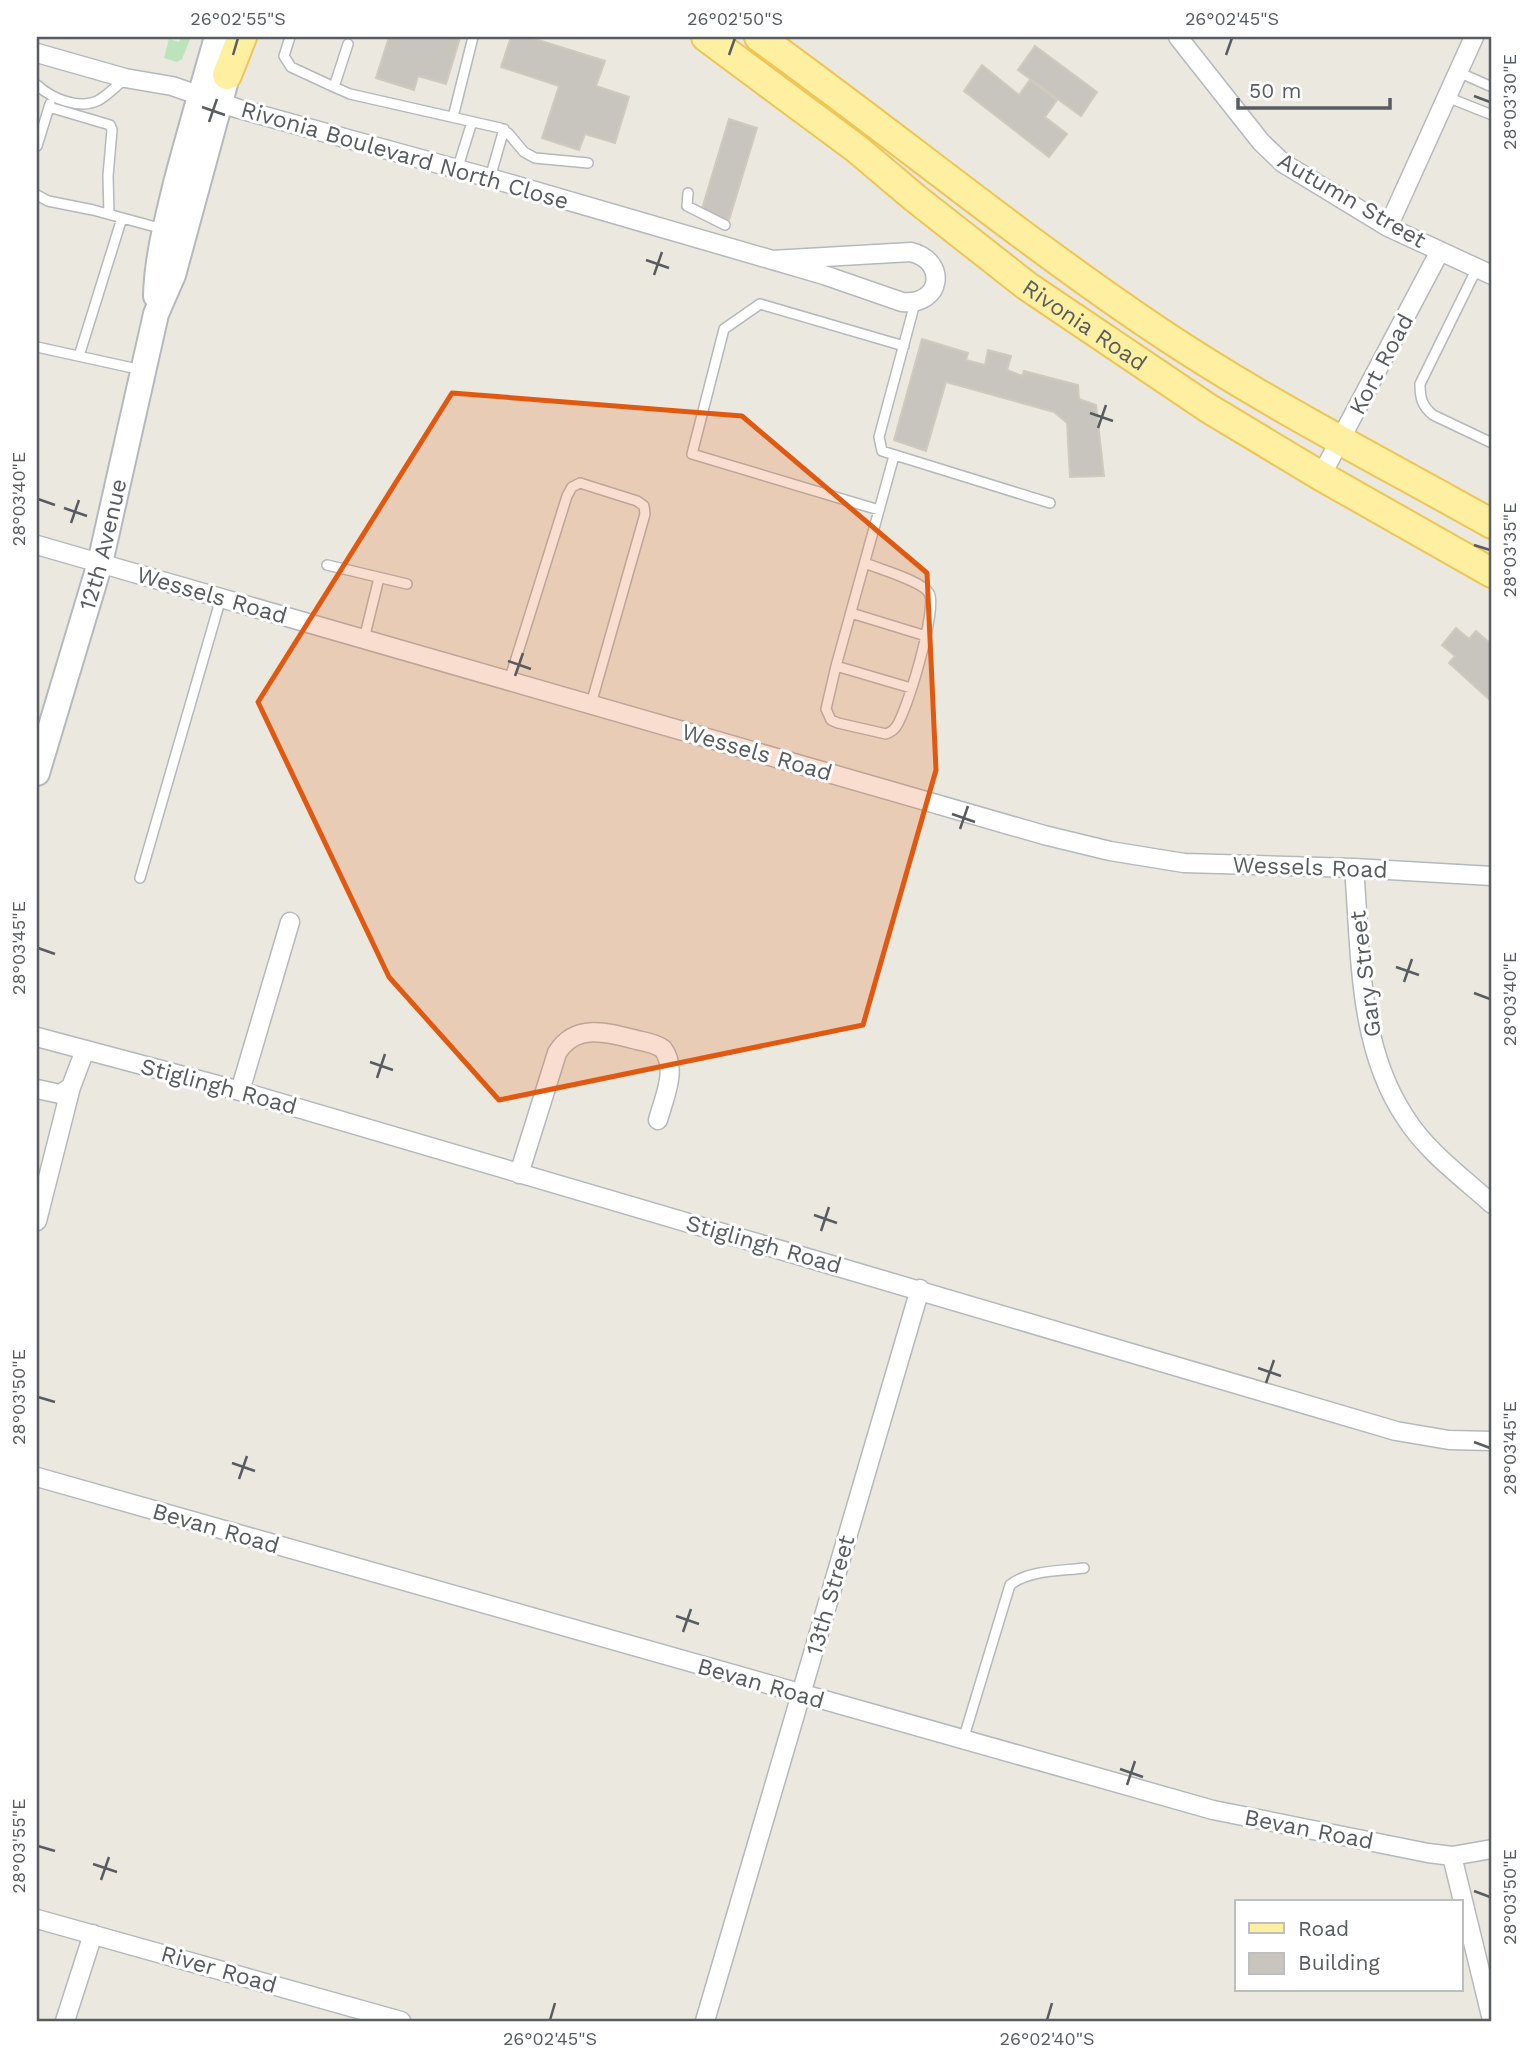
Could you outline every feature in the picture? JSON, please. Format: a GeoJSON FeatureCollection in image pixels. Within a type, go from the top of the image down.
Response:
{"type":"FeatureCollection","features":[{"type":"Feature","properties":{"kind":"main road","name":"12th Avenue"},"geometry":{"type":"LineString","coordinates":[[156,314],[173,275],[209,98],[217,37]]}},
{"type":"Feature","properties":{"kind":"main road"},"geometry":{"type":"LineString","coordinates":[[227,75],[240,37]]}},
{"type":"Feature","properties":{"kind":"main road","name":"Rivonia Road"},"geometry":{"type":"LineString","coordinates":[[706,37],[857,149],[1027,286],[1208,408],[1492,573]]}},
{"type":"Feature","properties":{"kind":"main road","name":"Rivonia Road"},"geometry":{"type":"LineString","coordinates":[[759,37],[1050,256],[1209,365],[1492,524]]}},
{"type":"Feature","properties":{"kind":"main road","name":"12th Avenue"},"geometry":{"type":"LineString","coordinates":[[37,773],[100,563],[156,314],[157,275],[164,230],[209,98],[227,75]]}},
{"type":"Feature","properties":{"kind":"street","name":"Autumn Street"},"geometry":{"type":"LineString","coordinates":[[1178,37],[1273,155],[1291,169],[1388,227],[1485,271]]}},
{"type":"Feature","properties":{"kind":"street"},"geometry":{"type":"LineString","coordinates":[[1388,227],[1474,37]]}},
{"type":"Feature","properties":{"kind":"street","name":"Rivonia Boulevard North Close"},"geometry":{"type":"LineString","coordinates":[[37,53],[125,78],[172,86],[772,260],[902,302],[915,303],[932,293],[936,282],[935,271],[923,255],[911,252],[772,260]]}},
{"type":"Feature","properties":{"kind":"street","name":"Kort Road"},"geometry":{"type":"LineString","coordinates":[[1321,476],[1440,251]]}},
{"type":"Feature","properties":{"kind":"street","name":"Wessels Road"},"geometry":{"type":"LineString","coordinates":[[37,545],[1030,831],[1110,851],[1184,863],[1354,868],[1492,876]]}},
{"type":"Feature","properties":{"kind":"street","name":"Gary Street"},"geometry":{"type":"LineString","coordinates":[[1354,868],[1364,992],[1370,1034],[1378,1062],[1393,1097],[1419,1136],[1492,1204]]}},
{"type":"Feature","properties":{"kind":"street"},"geometry":{"type":"LineString","coordinates":[[240,1091],[290,922]]}},
{"type":"Feature","properties":{"kind":"street"},"geometry":{"type":"LineString","coordinates":[[519,1174],[557,1053],[564,1041],[573,1036],[607,1032],[659,1046],[668,1057],[670,1075],[658,1120]]}},
{"type":"Feature","properties":{"kind":"street","name":"Stiglingh Road"},"geometry":{"type":"LineString","coordinates":[[37,1037],[240,1091],[1396,1431],[1449,1440],[1492,1441]]}},
{"type":"Feature","properties":{"kind":"street"},"geometry":{"type":"LineString","coordinates":[[37,1221],[71,1087],[85,1050]]}},
{"type":"Feature","properties":{"kind":"street"},"geometry":{"type":"LineString","coordinates":[[37,1089],[60,1094],[71,1087]]}},
{"type":"Feature","properties":{"kind":"street","name":"13th Street"},"geometry":{"type":"LineString","coordinates":[[705,2021],[920,1289]]}},
{"type":"Feature","properties":{"kind":"street","name":"Bevan Road"},"geometry":{"type":"LineString","coordinates":[[37,1477],[1213,1810],[1428,1853],[1452,1856],[1492,1849]]}},
{"type":"Feature","properties":{"kind":"street"},"geometry":{"type":"LineString","coordinates":[[1452,1856],[1492,2020]]}},
{"type":"Feature","properties":{"kind":"street","name":"River Road"},"geometry":{"type":"LineString","coordinates":[[37,1919],[355,2015],[401,2021]]}},
{"type":"Feature","properties":{"kind":"street"},"geometry":{"type":"LineString","coordinates":[[65,2021],[93,1934]]}},
{"type":"Feature","properties":{"kind":"lane"},"geometry":{"type":"LineString","coordinates":[[290,37],[284,56],[291,67],[350,94],[504,129],[524,152],[535,158],[588,163]]}},
{"type":"Feature","properties":{"kind":"lane"},"geometry":{"type":"LineString","coordinates":[[453,117],[473,37]]}},
{"type":"Feature","properties":{"kind":"lane"},"geometry":{"type":"LineString","coordinates":[[334,87],[348,44]]}},
{"type":"Feature","properties":{"kind":"lane"},"geometry":{"type":"LineString","coordinates":[[1458,72],[1492,87]]}},
{"type":"Feature","properties":{"kind":"lane"},"geometry":{"type":"LineString","coordinates":[[37,85],[53,96],[90,103],[101,99],[125,78]]}},
{"type":"Feature","properties":{"kind":"lane"},"geometry":{"type":"LineString","coordinates":[[37,146],[53,96]]}},
{"type":"Feature","properties":{"kind":"lane"},"geometry":{"type":"LineString","coordinates":[[1447,97],[1492,115]]}},
{"type":"Feature","properties":{"kind":"lane"},"geometry":{"type":"LineString","coordinates":[[49,107],[110,125],[109,214]]}},
{"type":"Feature","properties":{"kind":"lane"},"geometry":{"type":"LineString","coordinates":[[457,170],[472,122]]}},
{"type":"Feature","properties":{"kind":"lane"},"geometry":{"type":"LineString","coordinates":[[490,178],[504,129]]}},
{"type":"Feature","properties":{"kind":"lane"},"geometry":{"type":"LineString","coordinates":[[688,193],[687,206],[725,225]]}},
{"type":"Feature","properties":{"kind":"lane"},"geometry":{"type":"LineString","coordinates":[[37,195],[48,201],[109,214],[164,230]]}},
{"type":"Feature","properties":{"kind":"lane"},"geometry":{"type":"LineString","coordinates":[[79,356],[122,218]]}},
{"type":"Feature","properties":{"kind":"lane"},"geometry":{"type":"LineString","coordinates":[[1485,271],[1420,384],[1420,396],[1424,408],[1433,415],[1492,443]]}},
{"type":"Feature","properties":{"kind":"lane"},"geometry":{"type":"LineString","coordinates":[[915,303],[879,437],[882,451],[1050,503]]}},
{"type":"Feature","properties":{"kind":"lane"},"geometry":{"type":"LineString","coordinates":[[879,510],[692,454],[724,328],[760,304],[904,346]]}},
{"type":"Feature","properties":{"kind":"lane"},"geometry":{"type":"LineString","coordinates":[[37,347],[144,371]]}},
{"type":"Feature","properties":{"kind":"lane"},"geometry":{"type":"LineString","coordinates":[[865,563],[925,588],[932,602],[926,636],[911,688],[899,722],[886,734],[838,723],[831,720],[826,709],[850,613],[894,456]]}},
{"type":"Feature","properties":{"kind":"lane"},"geometry":{"type":"LineString","coordinates":[[509,681],[567,496],[572,486],[580,483],[637,500],[644,506],[645,514],[591,704]]}},
{"type":"Feature","properties":{"kind":"lane"},"geometry":{"type":"LineString","coordinates":[[327,565],[379,579],[407,583]]}},
{"type":"Feature","properties":{"kind":"lane"},"geometry":{"type":"LineString","coordinates":[[364,639],[379,579]]}},
{"type":"Feature","properties":{"kind":"lane"},"geometry":{"type":"LineString","coordinates":[[140,878],[221,598]]}},
{"type":"Feature","properties":{"kind":"lane"},"geometry":{"type":"LineString","coordinates":[[850,613],[926,636]]}},
{"type":"Feature","properties":{"kind":"lane"},"geometry":{"type":"LineString","coordinates":[[836,666],[911,688]]}},
{"type":"Feature","properties":{"kind":"lane"},"geometry":{"type":"LineString","coordinates":[[963,1740],[1010,1585],[1017,1579],[1034,1575],[1084,1568]]}},
{"type":"Feature","properties":{"kind":"highlighted area"},"geometry":{"type":"Polygon","coordinates":[[[452,393],[742,416],[927,573],[936,770],[863,1025],[499,1100],[389,977],[258,702],[452,393]]]}},
{"type":"Feature","properties":{"kind":"green space"},"geometry":{"type":"Polygon","coordinates":[[[181,37],[191,37],[182,59],[177,62],[164,58],[169,39],[179,42],[181,37]]]}},
{"type":"Feature","properties":{"kind":"building"},"geometry":{"type":"Polygon","coordinates":[[[389,37],[460,38],[446,84],[418,76],[414,90],[376,78],[389,37]]]}},
{"type":"Feature","properties":{"kind":"building"},"geometry":{"type":"Polygon","coordinates":[[[511,37],[529,37],[605,61],[596,86],[629,97],[615,143],[585,134],[579,150],[542,138],[559,86],[501,67],[511,37]]]}},
{"type":"Feature","properties":{"kind":"building"},"geometry":{"type":"Polygon","coordinates":[[[1035,46],[1097,92],[1081,116],[1018,70],[1035,46]]]}},
{"type":"Feature","properties":{"kind":"building"},"geometry":{"type":"Polygon","coordinates":[[[982,65],[1019,95],[1030,80],[1057,100],[1045,117],[1067,134],[1049,157],[964,91],[982,65]]]}},
{"type":"Feature","properties":{"kind":"building"},"geometry":{"type":"Polygon","coordinates":[[[729,119],[757,128],[729,220],[701,212],[729,119]]]}},
{"type":"Feature","properties":{"kind":"building"},"geometry":{"type":"Polygon","coordinates":[[[922,339],[968,353],[966,360],[985,365],[988,350],[1011,356],[1007,370],[1022,376],[1024,371],[1078,385],[1079,399],[1096,405],[1104,476],[1070,477],[1067,423],[1054,412],[946,382],[926,451],[894,440],[922,339]]]}},
{"type":"Feature","properties":{"kind":"building"},"geometry":{"type":"Polygon","coordinates":[[[1456,628],[1469,639],[1476,631],[1492,645],[1492,702],[1449,663],[1455,656],[1442,645],[1456,628]]]}}]}
